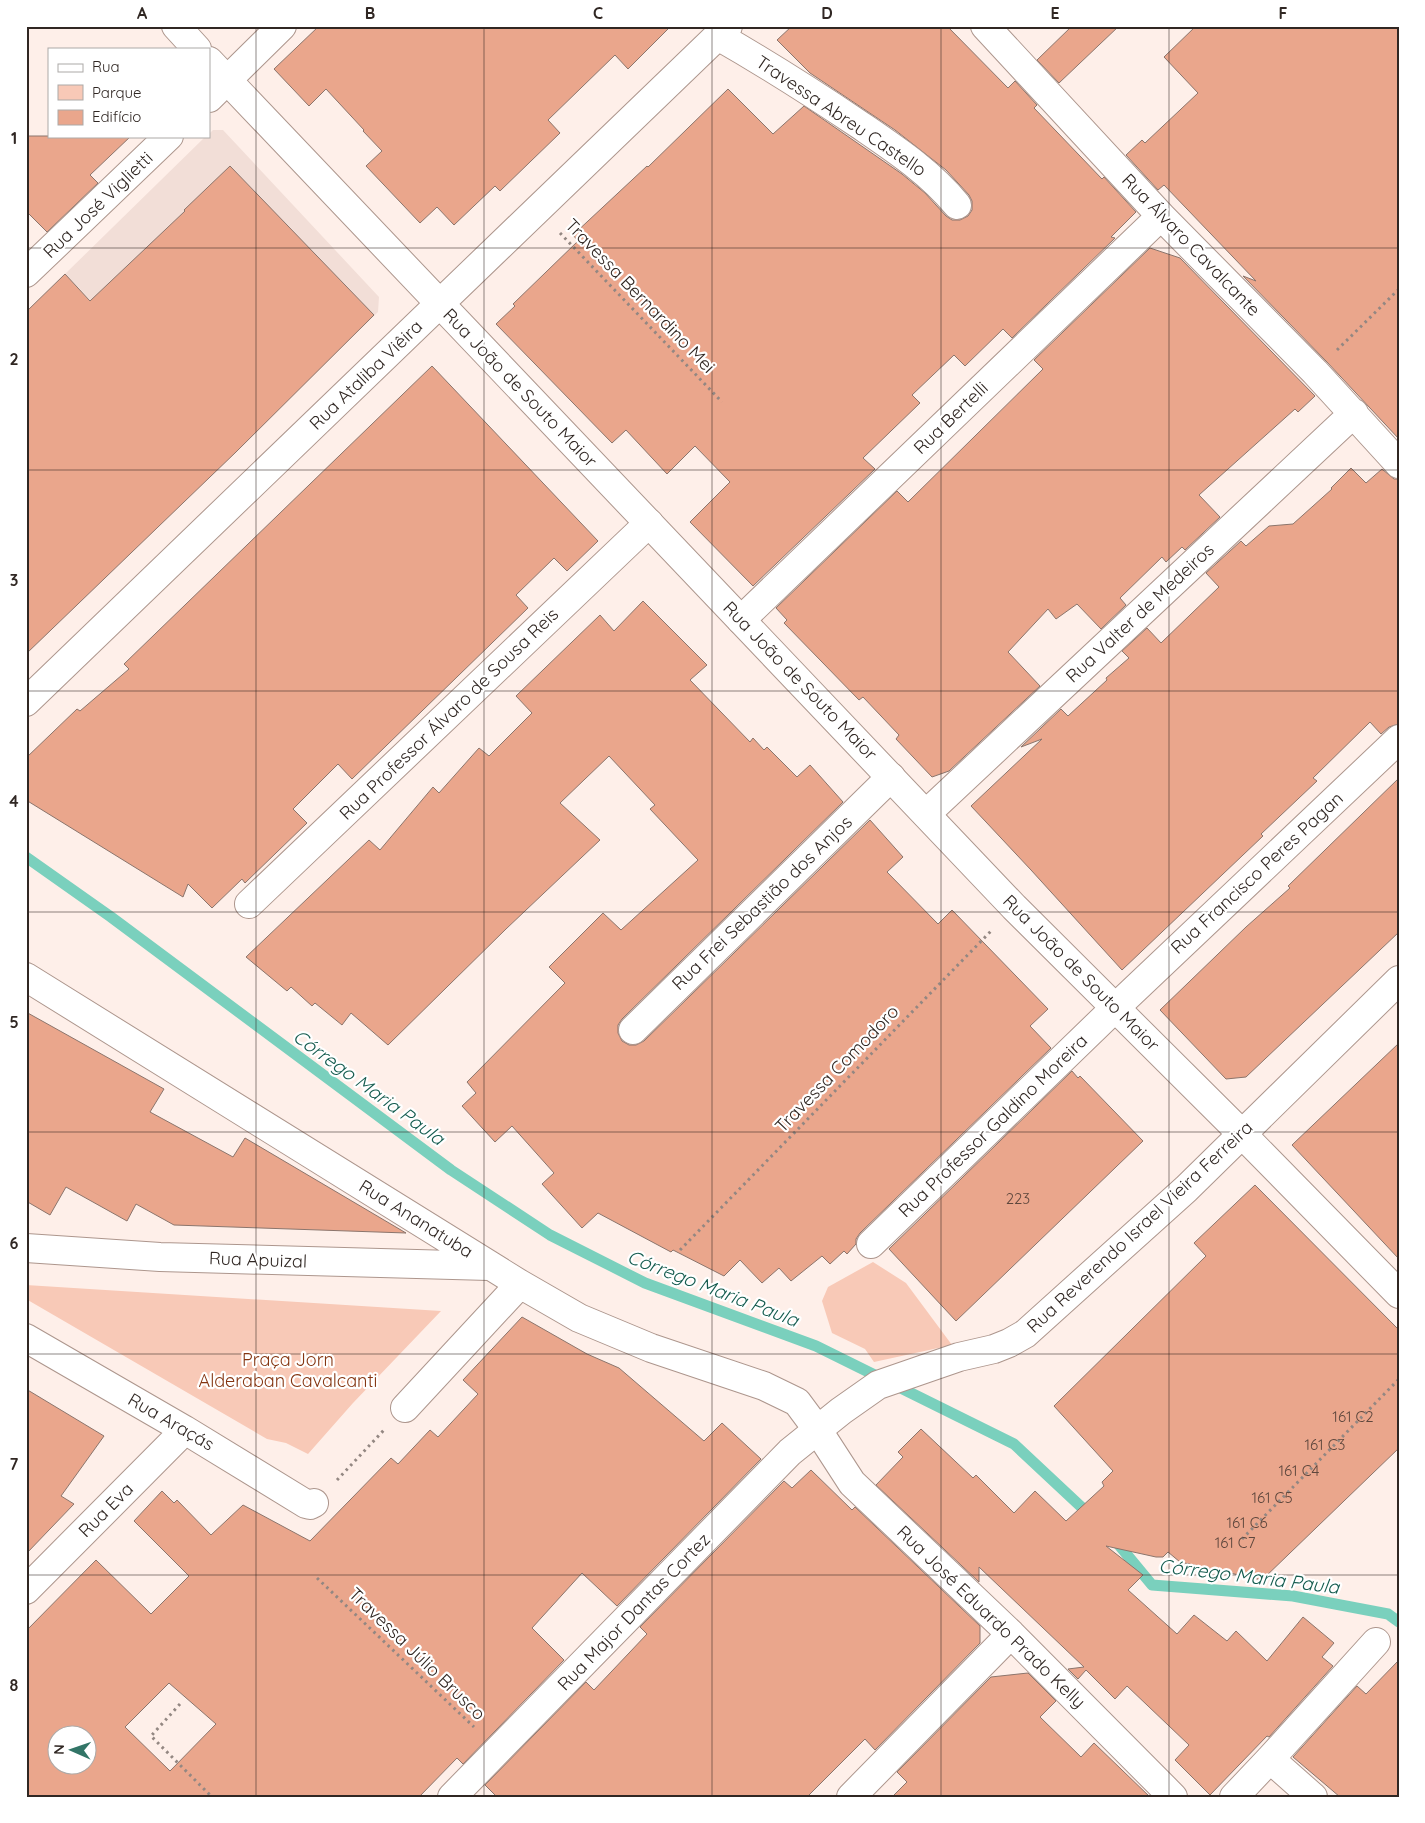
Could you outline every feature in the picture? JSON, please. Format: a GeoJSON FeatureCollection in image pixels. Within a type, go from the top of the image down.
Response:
{"type":"FeatureCollection","features":[{"type":"Feature","properties":{"kind":"street"},"geometry":{"type":"LineString","coordinates":[[176,26],[196,48]]}},
{"type":"Feature","properties":{"kind":"street"},"geometry":{"type":"LineString","coordinates":[[218,89],[282,26]]}},
{"type":"Feature","properties":{"kind":"street","name":"Rua Álvaro Cavalcante"},"geometry":{"type":"LineString","coordinates":[[985,26],[1161,216],[1315,372],[1399,464]]}},
{"type":"Feature","properties":{"kind":"street","name":"Travessa Abreu Castello"},"geometry":{"type":"LineString","coordinates":[[723,31],[781,73],[904,155],[943,188],[957,205]]}},
{"type":"Feature","properties":{"kind":"street","name":"Rua Ataliba Viêira"},"geometry":{"type":"LineString","coordinates":[[26,702],[723,31]]}},
{"type":"Feature","properties":{"kind":"street","name":"Rua João de Souto Maior"},"geometry":{"type":"LineString","coordinates":[[210,64],[218,89],[440,304],[1014,907],[1242,1134],[1399,1294]]}},
{"type":"Feature","properties":{"kind":"street","name":"Rua José Viglietti"},"geometry":{"type":"LineString","coordinates":[[26,273],[167,138]]}},
{"type":"Feature","properties":{"kind":"street","name":"Rua Bertelli"},"geometry":{"type":"LineString","coordinates":[[741,620],[1161,216]]}},
{"type":"Feature","properties":{"kind":"street","name":"Rua Valter de Medeiros"},"geometry":{"type":"LineString","coordinates":[[926,814],[1354,413]]}},
{"type":"Feature","properties":{"kind":"street","name":"Rua Professor Álvaro de Sousa Reis"},"geometry":{"type":"LineString","coordinates":[[249,904],[649,523]]}},
{"type":"Feature","properties":{"kind":"street","name":"Rua Francisco Peres Pagan"},"geometry":{"type":"LineString","coordinates":[[1115,1008],[1399,739]]}},
{"type":"Feature","properties":{"kind":"street","name":"Rua Frei Sebastião dos Anjos"},"geometry":{"type":"LineString","coordinates":[[633,1030],[891,777]]}},
{"type":"Feature","properties":{"kind":"street","name":"Rua Ananatuba"},"geometry":{"type":"LineString","coordinates":[[26,977],[490,1266],[579,1318],[651,1348],[764,1386],[797,1402],[817,1429]]}},
{"type":"Feature","properties":{"kind":"street","name":"Rua Reverendo Israel Vieira Ferreira"},"geometry":{"type":"LineString","coordinates":[[817,1429],[878,1385],[959,1357],[994,1349],[1025,1334],[1186,1189],[1399,980]]}},
{"type":"Feature","properties":{"kind":"street","name":"Rua Professor Galdino Moreira"},"geometry":{"type":"LineString","coordinates":[[871,1244],[1115,1008]]}},
{"type":"Feature","properties":{"kind":"street","name":"Rua Apuizal"},"geometry":{"type":"LineString","coordinates":[[26,1248],[160,1257],[490,1266]]}},
{"type":"Feature","properties":{"kind":"street"},"geometry":{"type":"LineString","coordinates":[[405,1408],[520,1284]]}},
{"type":"Feature","properties":{"kind":"street","name":"Rua Araçás"},"geometry":{"type":"LineString","coordinates":[[26,1338],[185,1430],[306,1504],[314,1503]]}},
{"type":"Feature","properties":{"kind":"street","name":"Rua José Eduardo Prado Kelly"},"geometry":{"type":"LineString","coordinates":[[817,1429],[852,1483],[1011,1634],[1173,1797]]}},
{"type":"Feature","properties":{"kind":"street","name":"Rua Major Dantas Cortez"},"geometry":{"type":"LineString","coordinates":[[452,1797],[790,1452],[817,1429]]}},
{"type":"Feature","properties":{"kind":"street","name":"Rua Eva"},"geometry":{"type":"LineString","coordinates":[[26,1590],[185,1430]]}},
{"type":"Feature","properties":{"kind":"street"},"geometry":{"type":"LineString","coordinates":[[851,1797],[1011,1634]]}},
{"type":"Feature","properties":{"kind":"street"},"geometry":{"type":"LineString","coordinates":[[1234,1797],[1376,1642]]}},
{"type":"Feature","properties":{"kind":"street"},"geometry":{"type":"LineString","coordinates":[[1270,1759],[1312,1797]]}},
{"type":"Feature","properties":{"kind":"path","name":"Travessa Bernardino Mei"},"geometry":{"type":"LineString","coordinates":[[537,210],[722,402]]}},
{"type":"Feature","properties":{"kind":"path"},"geometry":{"type":"LineString","coordinates":[[1315,372],[1399,289]]}},
{"type":"Feature","properties":{"kind":"path","name":"Travessa Comodoro"},"geometry":{"type":"LineString","coordinates":[[680,1250],[1014,907]]}},
{"type":"Feature","properties":{"kind":"path"},"geometry":{"type":"LineString","coordinates":[[1242,1539],[1399,1379]]}},
{"type":"Feature","properties":{"kind":"path"},"geometry":{"type":"LineString","coordinates":[[314,1503],[405,1408]]}},
{"type":"Feature","properties":{"kind":"path","name":"Travessa Júlio Brusco"},"geometry":{"type":"LineString","coordinates":[[317,1578],[499,1751]]}},
{"type":"Feature","properties":{"kind":"path"},"geometry":{"type":"LineString","coordinates":[[180,1704],[150,1736],[212,1797]]}},
{"type":"Feature","properties":{"kind":"shaded area"},"geometry":{"type":"Polygon","coordinates":[[[213,130],[223,130],[379,297],[378,312],[237,450],[65,274],[204,138],[210,138],[210,133],[213,130]]]}},
{"type":"Feature","properties":{"kind":"green space"},"geometry":{"type":"Polygon","coordinates":[[[873,1262],[906,1283],[952,1345],[874,1362],[865,1349],[832,1333],[822,1301],[828,1287],[873,1262]]]}},
{"type":"Feature","properties":{"kind":"green space","name":"Praça Jorn Alderaban Cavalcanti"},"geometry":{"type":"Polygon","coordinates":[[[26,1285],[441,1311],[353,1403],[308,1454],[286,1443],[267,1439],[26,1299],[26,1285]]]}},
{"type":"Feature","properties":{"kind":"building"},"geometry":{"type":"Polygon","coordinates":[[[319,26],[671,26],[628,69],[615,55],[548,120],[560,133],[500,191],[495,186],[454,225],[437,207],[420,223],[366,166],[382,151],[326,89],[309,106],[274,69],[319,26]]]}},
{"type":"Feature","properties":{"kind":"building"},"geometry":{"type":"Polygon","coordinates":[[[792,26],[947,26],[1008,88],[1015,81],[1037,105],[1034,108],[1102,179],[1104,177],[1136,212],[1111,237],[1115,238],[1012,338],[1003,329],[965,366],[954,355],[912,395],[920,403],[863,458],[875,469],[753,586],[690,522],[730,482],[695,446],[667,474],[626,430],[612,443],[496,324],[515,306],[513,304],[578,241],[573,235],[648,167],[728,89],[773,134],[804,106],[902,174],[925,193],[946,216],[952,220],[960,220],[968,216],[972,210],[972,201],[969,195],[946,170],[895,130],[810,73],[777,40],[792,26]]]}},
{"type":"Feature","properties":{"kind":"building"},"geometry":{"type":"Polygon","coordinates":[[[1072,26],[1119,26],[1059,83],[1037,60],[1072,26]]]}},
{"type":"Feature","properties":{"kind":"building"},"geometry":{"type":"Polygon","coordinates":[[[1196,26],[1399,26],[1399,439],[1243,276],[1256,281],[1164,185],[1158,190],[1126,155],[1142,140],[1145,143],[1198,93],[1164,57],[1196,26]]]}},
{"type":"Feature","properties":{"kind":"building"},"geometry":{"type":"Polygon","coordinates":[[[26,136],[48,136],[48,138],[129,138],[90,175],[98,183],[47,232],[26,211],[26,136]]]}},
{"type":"Feature","properties":{"kind":"building"},"geometry":{"type":"Polygon","coordinates":[[[230,166],[374,315],[236,452],[26,654],[26,312],[65,274],[90,301],[230,166]]]}},
{"type":"Feature","properties":{"kind":"building"},"geometry":{"type":"Polygon","coordinates":[[[1150,248],[1180,258],[1315,396],[1298,412],[1295,409],[1199,495],[1220,517],[1185,550],[1182,547],[1166,562],[1162,557],[1120,598],[1126,605],[1101,629],[1077,604],[1056,619],[1048,609],[1008,652],[1040,686],[949,771],[932,777],[896,739],[899,735],[863,697],[859,700],[784,623],[787,620],[776,608],[897,491],[908,502],[1043,369],[1034,360],[1150,248]]]}},
{"type":"Feature","properties":{"kind":"building"},"geometry":{"type":"Polygon","coordinates":[[[432,366],[598,541],[567,571],[554,558],[516,595],[528,608],[352,779],[338,764],[293,809],[307,823],[245,883],[242,879],[212,908],[188,884],[183,897],[26,800],[26,758],[77,709],[80,711],[129,669],[124,664],[432,366]]]}},
{"type":"Feature","properties":{"kind":"building"},"geometry":{"type":"Polygon","coordinates":[[[1351,468],[1366,483],[1382,469],[1394,479],[1399,479],[1399,724],[1389,727],[1381,734],[1370,722],[1313,778],[1317,781],[1261,834],[1263,836],[1122,970],[971,806],[1042,739],[1021,747],[1061,709],[1068,716],[1129,658],[1122,651],[1147,628],[1161,643],[1219,587],[1206,573],[1241,541],[1246,546],[1269,526],[1293,524],[1332,489],[1351,468]]]}},
{"type":"Feature","properties":{"kind":"building"},"geometry":{"type":"Polygon","coordinates":[[[643,601],[707,665],[690,680],[750,742],[753,738],[764,750],[767,747],[797,777],[810,765],[843,802],[622,1019],[618,1025],[618,1033],[622,1041],[629,1045],[636,1045],[644,1041],[870,820],[903,857],[887,872],[938,924],[952,910],[1048,1009],[1030,1026],[1051,1048],[860,1233],[856,1239],[856,1244],[847,1254],[844,1251],[830,1264],[822,1256],[791,1281],[779,1268],[762,1283],[740,1260],[724,1276],[673,1250],[671,1252],[598,1213],[582,1228],[542,1184],[554,1173],[512,1126],[495,1142],[462,1106],[476,1093],[467,1082],[565,983],[549,967],[603,913],[621,930],[698,860],[650,809],[655,805],[609,756],[560,803],[600,840],[388,1045],[351,1013],[342,1025],[315,1003],[312,1006],[291,987],[287,991],[246,957],[369,840],[380,850],[433,787],[439,793],[479,748],[489,756],[532,713],[516,696],[600,615],[614,631],[643,601]]]}},
{"type":"Feature","properties":{"kind":"building"},"geometry":{"type":"Polygon","coordinates":[[[1399,778],[1399,932],[1246,1077],[1226,1079],[1160,1010],[1246,927],[1290,888],[1288,886],[1399,778]]]}},
{"type":"Feature","properties":{"kind":"building"},"geometry":{"type":"Polygon","coordinates":[[[26,1012],[164,1089],[150,1112],[233,1157],[245,1138],[406,1233],[174,1225],[136,1204],[127,1221],[66,1187],[50,1215],[26,1201],[26,1012]]]}},
{"type":"Feature","properties":{"kind":"building"},"geometry":{"type":"Polygon","coordinates":[[[1399,1043],[1399,1259],[1292,1145],[1399,1043]]]}},
{"type":"Feature","properties":{"kind":"building"},"geometry":{"type":"Polygon","coordinates":[[[1072,1071],[1078,1078],[1080,1076],[1143,1141],[956,1321],[889,1249],[1072,1071]]]}},
{"type":"Feature","properties":{"kind":"building"},"geometry":{"type":"Polygon","coordinates":[[[1255,1185],[1399,1330],[1399,1448],[1262,1580],[1180,1562],[1168,1552],[1163,1557],[1156,1557],[1106,1546],[1143,1575],[1128,1590],[1177,1634],[1194,1615],[1227,1641],[1236,1631],[1267,1661],[1303,1617],[1334,1643],[1322,1657],[1333,1666],[1269,1737],[1267,1736],[1210,1795],[1175,1760],[1189,1745],[1127,1686],[1115,1699],[1086,1670],[1078,1679],[1068,1669],[1084,1667],[979,1567],[979,1582],[876,1485],[903,1457],[898,1452],[921,1429],[973,1478],[976,1475],[1014,1513],[1035,1491],[1066,1521],[1104,1486],[1102,1482],[1113,1471],[1054,1406],[1206,1256],[1194,1243],[1255,1185]]]}},
{"type":"Feature","properties":{"kind":"building"},"geometry":{"type":"Polygon","coordinates":[[[522,1317],[587,1354],[619,1368],[704,1441],[722,1423],[761,1459],[617,1606],[582,1573],[532,1628],[564,1660],[463,1764],[457,1758],[419,1797],[26,1797],[26,1631],[96,1560],[151,1614],[189,1576],[134,1521],[162,1491],[174,1503],[177,1500],[211,1535],[243,1505],[310,1541],[391,1458],[398,1464],[430,1430],[438,1437],[478,1394],[463,1380],[522,1317]],[[169,1683],[125,1727],[170,1771],[216,1724],[169,1683]]]}},
{"type":"Feature","properties":{"kind":"building"},"geometry":{"type":"Polygon","coordinates":[[[26,1389],[104,1436],[61,1496],[74,1504],[26,1554],[26,1389]]]}},
{"type":"Feature","properties":{"kind":"building"},"geometry":{"type":"Polygon","coordinates":[[[811,1470],[852,1510],[855,1507],[980,1626],[980,1643],[875,1750],[865,1739],[807,1797],[497,1797],[485,1785],[586,1682],[594,1690],[647,1634],[640,1627],[784,1481],[792,1488],[811,1470]]]}},
{"type":"Feature","properties":{"kind":"building"},"geometry":{"type":"Polygon","coordinates":[[[1399,1660],[1399,1797],[1340,1797],[1293,1757],[1357,1686],[1366,1694],[1399,1660]]]}},
{"type":"Feature","properties":{"kind":"building"},"geometry":{"type":"Polygon","coordinates":[[[1028,1673],[1056,1701],[1040,1717],[1081,1757],[1094,1743],[1150,1797],[892,1797],[907,1782],[897,1772],[991,1677],[1028,1673]]]}},
{"type":"Feature","properties":{"kind":"waterway","name":"Córrego Maria Paula"},"geometry":{"type":"LineString","coordinates":[[26,857],[111,917],[451,1170],[550,1235],[645,1283],[816,1346],[1014,1444],[1092,1517]]}},
{"type":"Feature","properties":{"kind":"waterway","name":"Córrego Maria Paula"},"geometry":{"type":"LineString","coordinates":[[1114,1539],[1152,1585],[1293,1596],[1388,1614],[1399,1622]]}}]}
